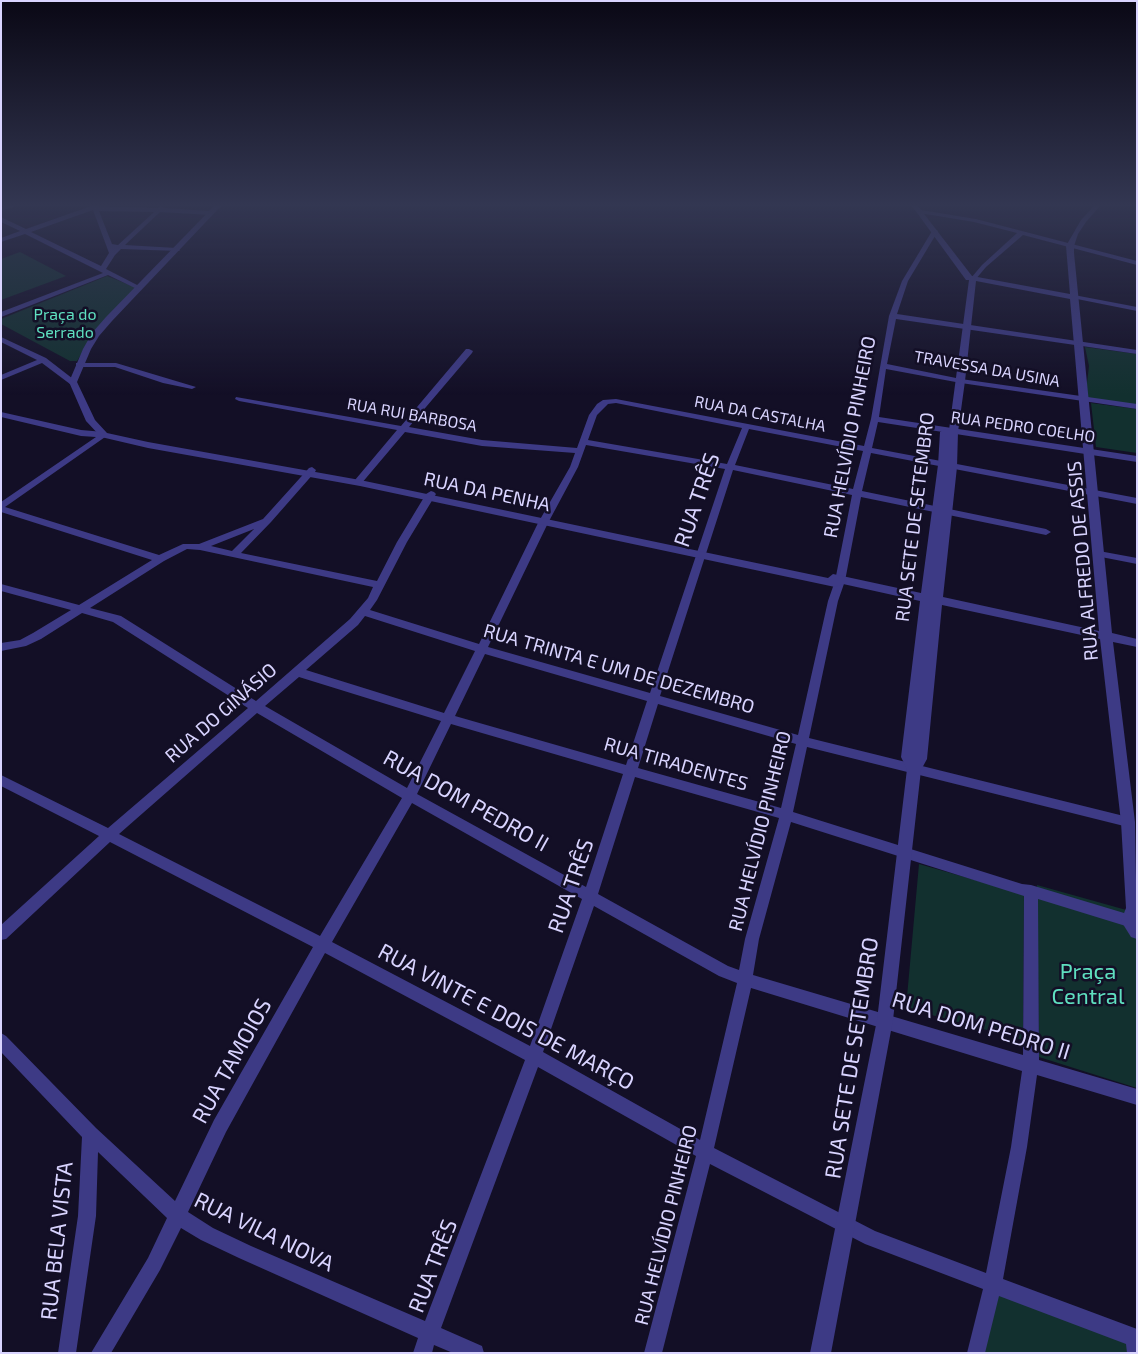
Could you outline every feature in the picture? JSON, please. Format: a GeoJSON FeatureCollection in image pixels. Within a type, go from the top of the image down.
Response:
{"type":"FeatureCollection","features":[{"type":"Feature","properties":{"kind":"street"},"geometry":{"type":"LineString","coordinates":[[100,269],[139,288]]}},
{"type":"Feature","properties":{"kind":"street"},"geometry":{"type":"LineString","coordinates":[[1,315],[105,272],[106,269]]}},
{"type":"Feature","properties":{"kind":"street"},"geometry":{"type":"LineString","coordinates":[[73,382],[79,365],[95,335],[158,269]]}},
{"type":"Feature","properties":{"kind":"street","name":"RUA HELVÍDIO PINHEIRO"},"geometry":{"type":"LineString","coordinates":[[653,1353],[705,1152],[745,980],[752,939],[786,815],[833,601],[840,581],[857,492],[875,419],[893,316],[906,281],[913,269]]}},
{"type":"Feature","properties":{"kind":"street"},"geometry":{"type":"LineString","coordinates":[[966,269],[973,278],[1137,309]]}},
{"type":"Feature","properties":{"kind":"street"},"geometry":{"type":"LineString","coordinates":[[973,278],[982,269]]}},
{"type":"Feature","properties":{"kind":"street","name":"RUA ALFREDO DE ASSIS"},"geometry":{"type":"LineString","coordinates":[[1072,269],[1106,637],[1133,823],[1134,919]]}},
{"type":"Feature","properties":{"kind":"street","name":"RUA SETE DE SETEMBRO"},"geometry":{"type":"LineString","coordinates":[[820,1353],[885,1020],[914,769],[920,759],[932,601],[949,431],[957,380],[962,327],[973,278]]}},
{"type":"Feature","properties":{"kind":"street"},"geometry":{"type":"LineString","coordinates":[[893,316],[1137,352]]}},
{"type":"Feature","properties":{"kind":"street"},"geometry":{"type":"LineString","coordinates":[[1,339],[43,360],[73,382],[91,420],[104,435],[1,507]]}},
{"type":"Feature","properties":{"kind":"street"},"geometry":{"type":"LineString","coordinates":[[359,481],[469,351]]}},
{"type":"Feature","properties":{"kind":"street"},"geometry":{"type":"LineString","coordinates":[[1,378],[43,360]]}},
{"type":"Feature","properties":{"kind":"street"},"geometry":{"type":"LineString","coordinates":[[79,365],[116,366],[164,381],[192,387]]}},
{"type":"Feature","properties":{"kind":"street","name":"TRAVESSA DA USINA"},"geometry":{"type":"LineString","coordinates":[[883,366],[957,380],[1137,407]]}},
{"type":"Feature","properties":{"kind":"street","name":"RUA RUI BARBOSA"},"geometry":{"type":"LineString","coordinates":[[239,400],[402,430],[512,446],[582,446],[730,467],[1046,532]]}},
{"type":"Feature","properties":{"kind":"street","name":"RUA DA CASTALHA"},"geometry":{"type":"LineString","coordinates":[[613,401],[1137,501]]}},
{"type":"Feature","properties":{"kind":"street","name":"RUA TAMOIOS"},"geometry":{"type":"LineString","coordinates":[[100,1353],[154,1264],[220,1126],[324,945],[359,880],[410,796],[582,446],[597,410],[604,403],[613,401]]}},
{"type":"Feature","properties":{"kind":"street","name":"RUA DA PENHA"},"geometry":{"type":"LineString","coordinates":[[1,414],[69,430],[127,439],[148,445],[311,471],[701,551],[835,582],[840,581],[1137,643]]}},
{"type":"Feature","properties":{"kind":"street","name":"RUA PEDRO COELHO"},"geometry":{"type":"LineString","coordinates":[[875,419],[1137,459]]}},
{"type":"Feature","properties":{"kind":"street"},"geometry":{"type":"LineString","coordinates":[[69,430],[91,420]]}},
{"type":"Feature","properties":{"kind":"street","name":"RUA TRÊS"},"geometry":{"type":"LineString","coordinates":[[422,1353],[534,1056],[590,897],[655,700],[701,551],[746,427]]}},
{"type":"Feature","properties":{"kind":"street"},"geometry":{"type":"LineString","coordinates":[[234,554],[268,520],[311,471]]}},
{"type":"Feature","properties":{"kind":"street","name":"RUA DO GINÁSIO"},"geometry":{"type":"LineString","coordinates":[[1,934],[108,836],[364,612],[402,542],[430,496]]}},
{"type":"Feature","properties":{"kind":"street"},"geometry":{"type":"LineString","coordinates":[[1,507],[160,559]]}},
{"type":"Feature","properties":{"kind":"street"},"geometry":{"type":"LineString","coordinates":[[200,547],[268,520]]}},
{"type":"Feature","properties":{"kind":"street"},"geometry":{"type":"LineString","coordinates":[[1,647],[22,643],[37,636],[160,559],[186,546],[234,554],[379,586]]}},
{"type":"Feature","properties":{"kind":"street"},"geometry":{"type":"LineString","coordinates":[[1099,554],[1137,561]]}},
{"type":"Feature","properties":{"kind":"street","name":"RUA DOM PEDRO II"},"geometry":{"type":"LineString","coordinates":[[1,586],[117,619],[256,707],[410,796],[701,959],[745,980],[885,1020],[1137,1097]]}},
{"type":"Feature","properties":{"kind":"street","name":"RUA TRINTA E UM DE DEZEMBRO"},"geometry":{"type":"LineString","coordinates":[[364,612],[655,700],[803,741],[1133,823]]}},
{"type":"Feature","properties":{"kind":"street","name":"RUA TIRADENTES"},"geometry":{"type":"LineString","coordinates":[[297,672],[448,719],[786,815],[1022,890],[1134,919]]}},
{"type":"Feature","properties":{"kind":"street","name":"RUA VINTE E DOIS DE MARÇO"},"geometry":{"type":"LineString","coordinates":[[1,780],[324,945],[534,1056],[705,1152],[846,1226],[871,1238],[1136,1343]]}},
{"type":"Feature","properties":{"kind":"street"},"geometry":{"type":"LineString","coordinates":[[976,1353],[993,1285],[1031,1064],[1031,891]]}},
{"type":"Feature","properties":{"kind":"street","name":"RUA VILA NOVA"},"geometry":{"type":"LineString","coordinates":[[1,1041],[94,1138],[178,1216],[207,1234],[245,1252],[475,1353]]}},
{"type":"Feature","properties":{"kind":"street","name":"RUA BELA VISTA"},"geometry":{"type":"LineString","coordinates":[[67,1353],[87,1216],[89,1173],[94,1138]]}},
{"type":"Feature","properties":{"kind":"green space"},"geometry":{"type":"Polygon","coordinates":[[[1,269],[53,269],[66,276],[1,300],[1,269]]]}},
{"type":"Feature","properties":{"kind":"green space","name":"Praça do Serrado"},"geometry":{"type":"Polygon","coordinates":[[[107,276],[137,288],[95,331],[77,361],[70,361],[1,324],[1,319],[107,276]]]}},
{"type":"Feature","properties":{"kind":"green space"},"geometry":{"type":"Polygon","coordinates":[[[1085,347],[1137,354],[1137,407],[1085,400],[1089,366],[1085,347]]]}},
{"type":"Feature","properties":{"kind":"green space"},"geometry":{"type":"Polygon","coordinates":[[[1091,403],[1137,409],[1137,453],[1096,447],[1091,403]]]}},
{"type":"Feature","properties":{"kind":"green space"},"geometry":{"type":"Polygon","coordinates":[[[919,864],[1024,894],[1023,1040],[906,1008],[919,864]]]}},
{"type":"Feature","properties":{"kind":"green space","name":"Praça Central"},"geometry":{"type":"Polygon","coordinates":[[[1037,885],[1137,913],[1137,1088],[1039,1057],[1037,885]]]}},
{"type":"Feature","properties":{"kind":"green space"},"geometry":{"type":"Polygon","coordinates":[[[993,1285],[1135,1338],[1136,1353],[976,1353],[993,1285]]]}}]}
